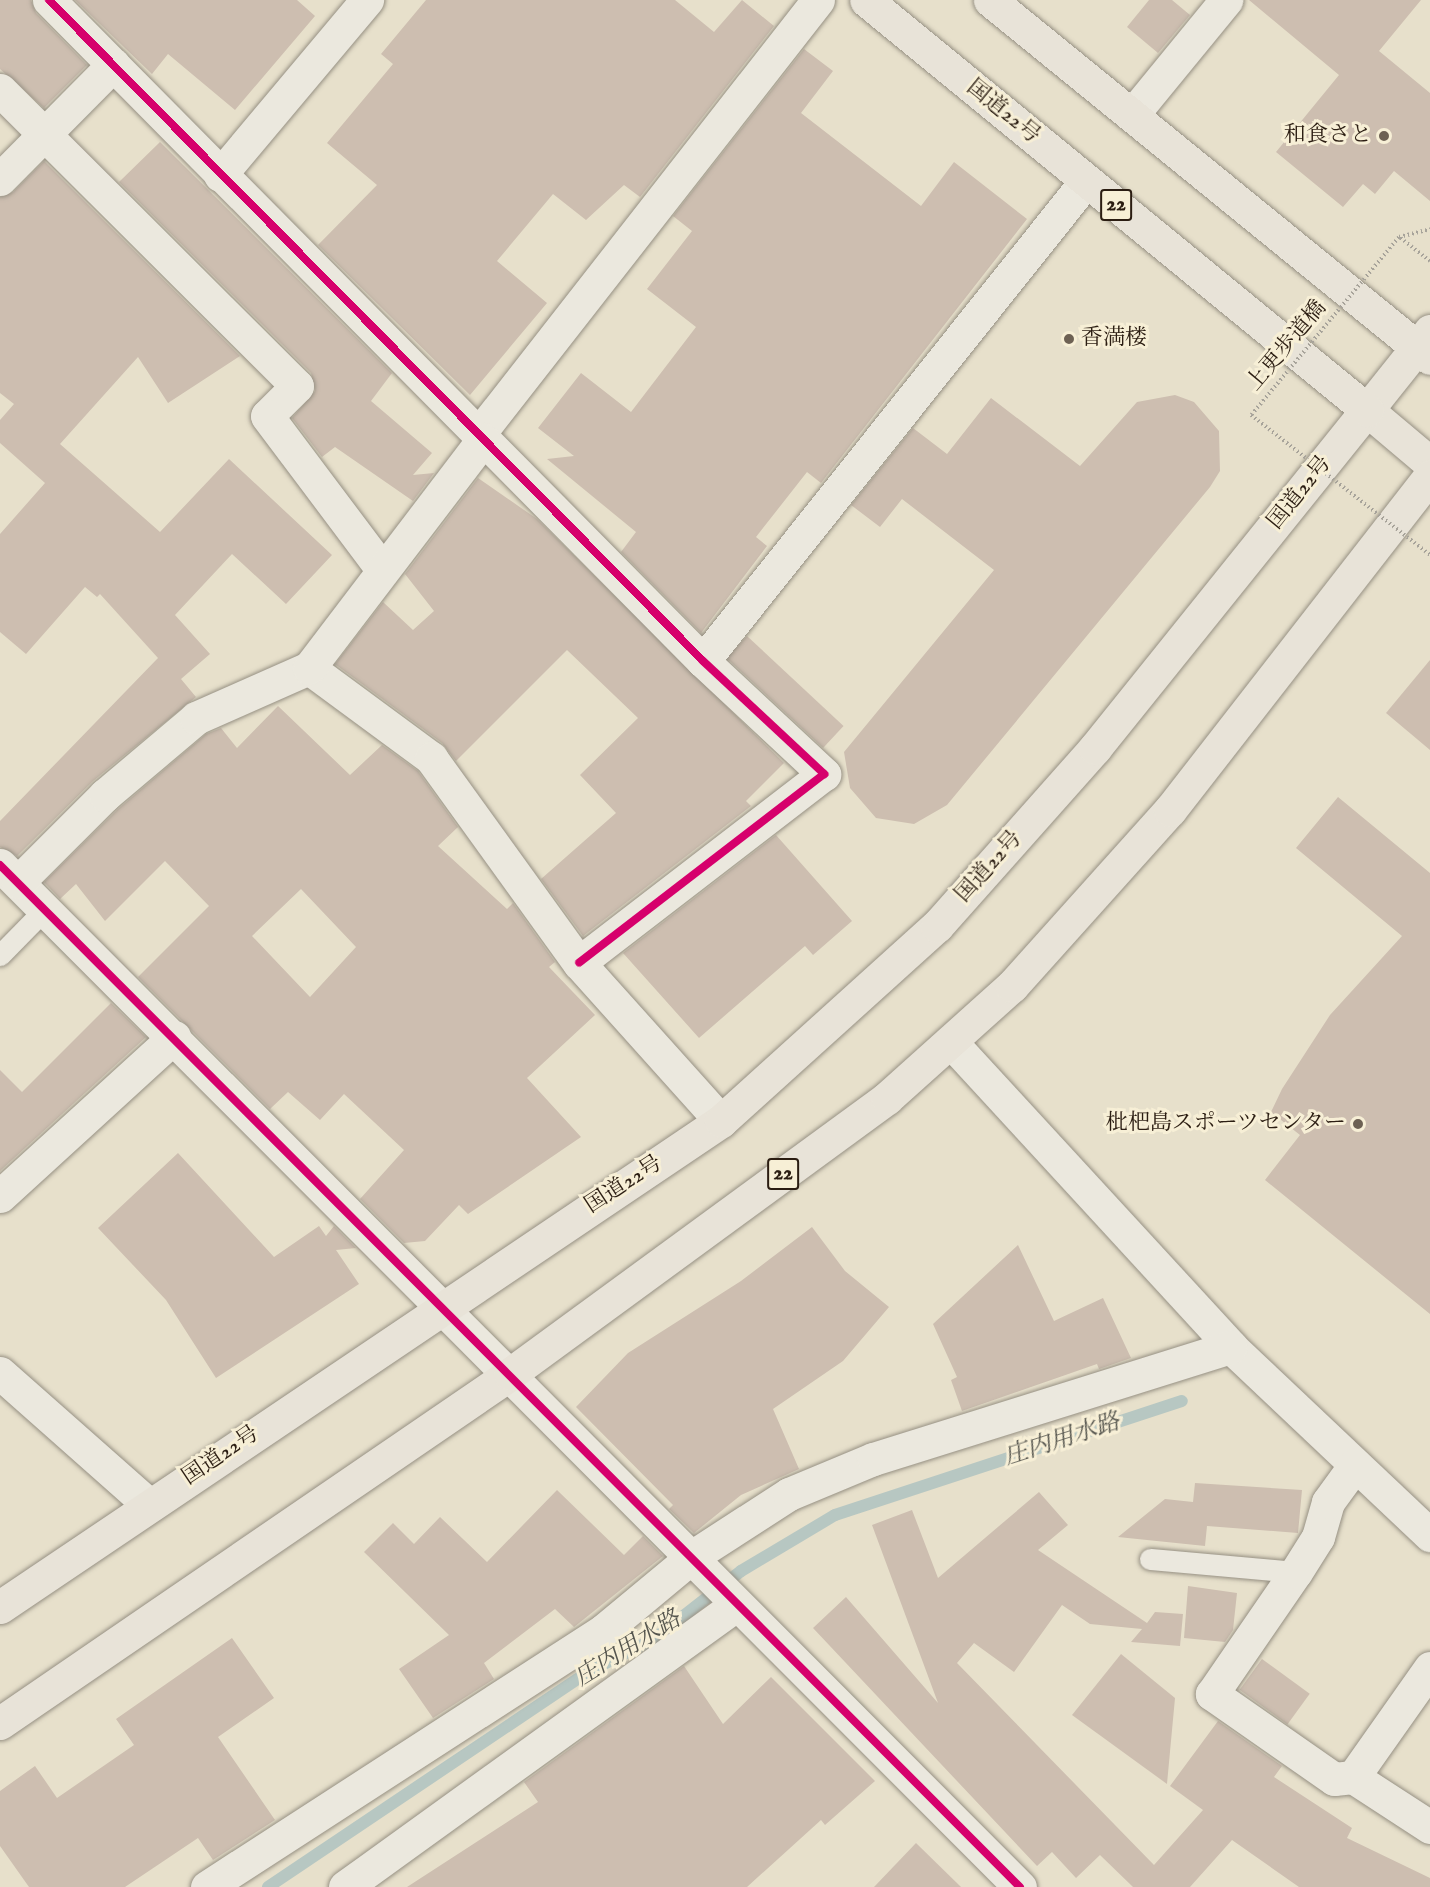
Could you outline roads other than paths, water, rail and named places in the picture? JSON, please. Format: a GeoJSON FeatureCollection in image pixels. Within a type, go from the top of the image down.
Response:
{"type":"FeatureCollection","features":[{"type":"Feature","properties":{"kind":"main road","name":"国道22号"},"geometry":{"type":"LineString","coordinates":[[0,1607],[437,1308],[721,1121],[937,926],[1095,748],[1367,410],[866,0]]}},
{"type":"Feature","properties":{"kind":"main road"},"geometry":{"type":"LineString","coordinates":[[990,0],[1132,115],[1426,345],[1367,410],[1430,463]]}},
{"type":"Feature","properties":{"kind":"main road","name":"22"},"geometry":{"type":"LineString","coordinates":[[0,1723],[510,1374],[887,1098],[1012,986],[1170,810],[1430,476]]}},
{"type":"Feature","properties":{"kind":"street"},"geometry":{"type":"LineString","coordinates":[[49,0],[703,661],[824,774],[579,963]]}},
{"type":"Feature","properties":{"kind":"street"},"geometry":{"type":"LineString","coordinates":[[220,175],[367,0]]}},
{"type":"Feature","properties":{"kind":"street"},"geometry":{"type":"LineString","coordinates":[[818,0],[480,438],[309,668],[196,718],[9,874],[174,1037],[437,1308],[510,1374],[1020,1887]]}},
{"type":"Feature","properties":{"kind":"street"},"geometry":{"type":"LineString","coordinates":[[1132,115],[1226,0]]}},
{"type":"Feature","properties":{"kind":"street"},"geometry":{"type":"LineString","coordinates":[[0,179],[42,133],[113,65]]}},
{"type":"Feature","properties":{"kind":"street"},"geometry":{"type":"LineString","coordinates":[[0,90],[297,386],[267,416],[382,569]]}},
{"type":"Feature","properties":{"kind":"street"},"geometry":{"type":"LineString","coordinates":[[703,661],[1086,181]]}},
{"type":"Feature","properties":{"kind":"street"},"geometry":{"type":"LineString","coordinates":[[309,668],[431,758],[579,963],[721,1121]]}},
{"type":"Feature","properties":{"kind":"street"},"geometry":{"type":"LineString","coordinates":[[0,1196],[174,1037]]}},
{"type":"Feature","properties":{"kind":"street"},"geometry":{"type":"LineString","coordinates":[[951,1042],[1231,1347],[1430,1535]]}},
{"type":"Feature","properties":{"kind":"street"},"geometry":{"type":"LineString","coordinates":[[207,1887],[604,1630],[789,1494],[873,1459],[1231,1347]]}},
{"type":"Feature","properties":{"kind":"street"},"geometry":{"type":"LineString","coordinates":[[0,1373],[149,1505]]}},
{"type":"Feature","properties":{"kind":"street"},"geometry":{"type":"LineString","coordinates":[[1355,1465],[1328,1502],[1318,1536],[1296,1572],[1212,1694],[1334,1779],[1353,1777],[1430,1827]]}},
{"type":"Feature","properties":{"kind":"street"},"geometry":{"type":"LineString","coordinates":[[345,1887],[735,1601]]}},
{"type":"Feature","properties":{"kind":"street"},"geometry":{"type":"LineString","coordinates":[[1353,1777],[1430,1668]]}},
{"type":"Feature","properties":{"kind":"lane"},"geometry":{"type":"LineString","coordinates":[[0,955],[45,909]]}},
{"type":"Feature","properties":{"kind":"lane"},"geometry":{"type":"LineString","coordinates":[[1150,1559],[1296,1572]]}},
{"type":"Feature","properties":{"kind":"waterway","name":"庄内用水路"},"geometry":{"type":"LineString","coordinates":[[268,1887],[590,1671],[654,1639],[741,1571],[835,1515],[1182,1401]]}},
{"type":"Feature","properties":{"kind":"place","name":"和食さと"},"geometry":{"type":"Point","coordinates":[1384,136]}},
{"type":"Feature","properties":{"kind":"place","name":"香満楼"},"geometry":{"type":"Point","coordinates":[1069,339]}},
{"type":"Feature","properties":{"kind":"place","name":"枇杷島スポーツセンター"},"geometry":{"type":"Point","coordinates":[1358,1124]}}]}
